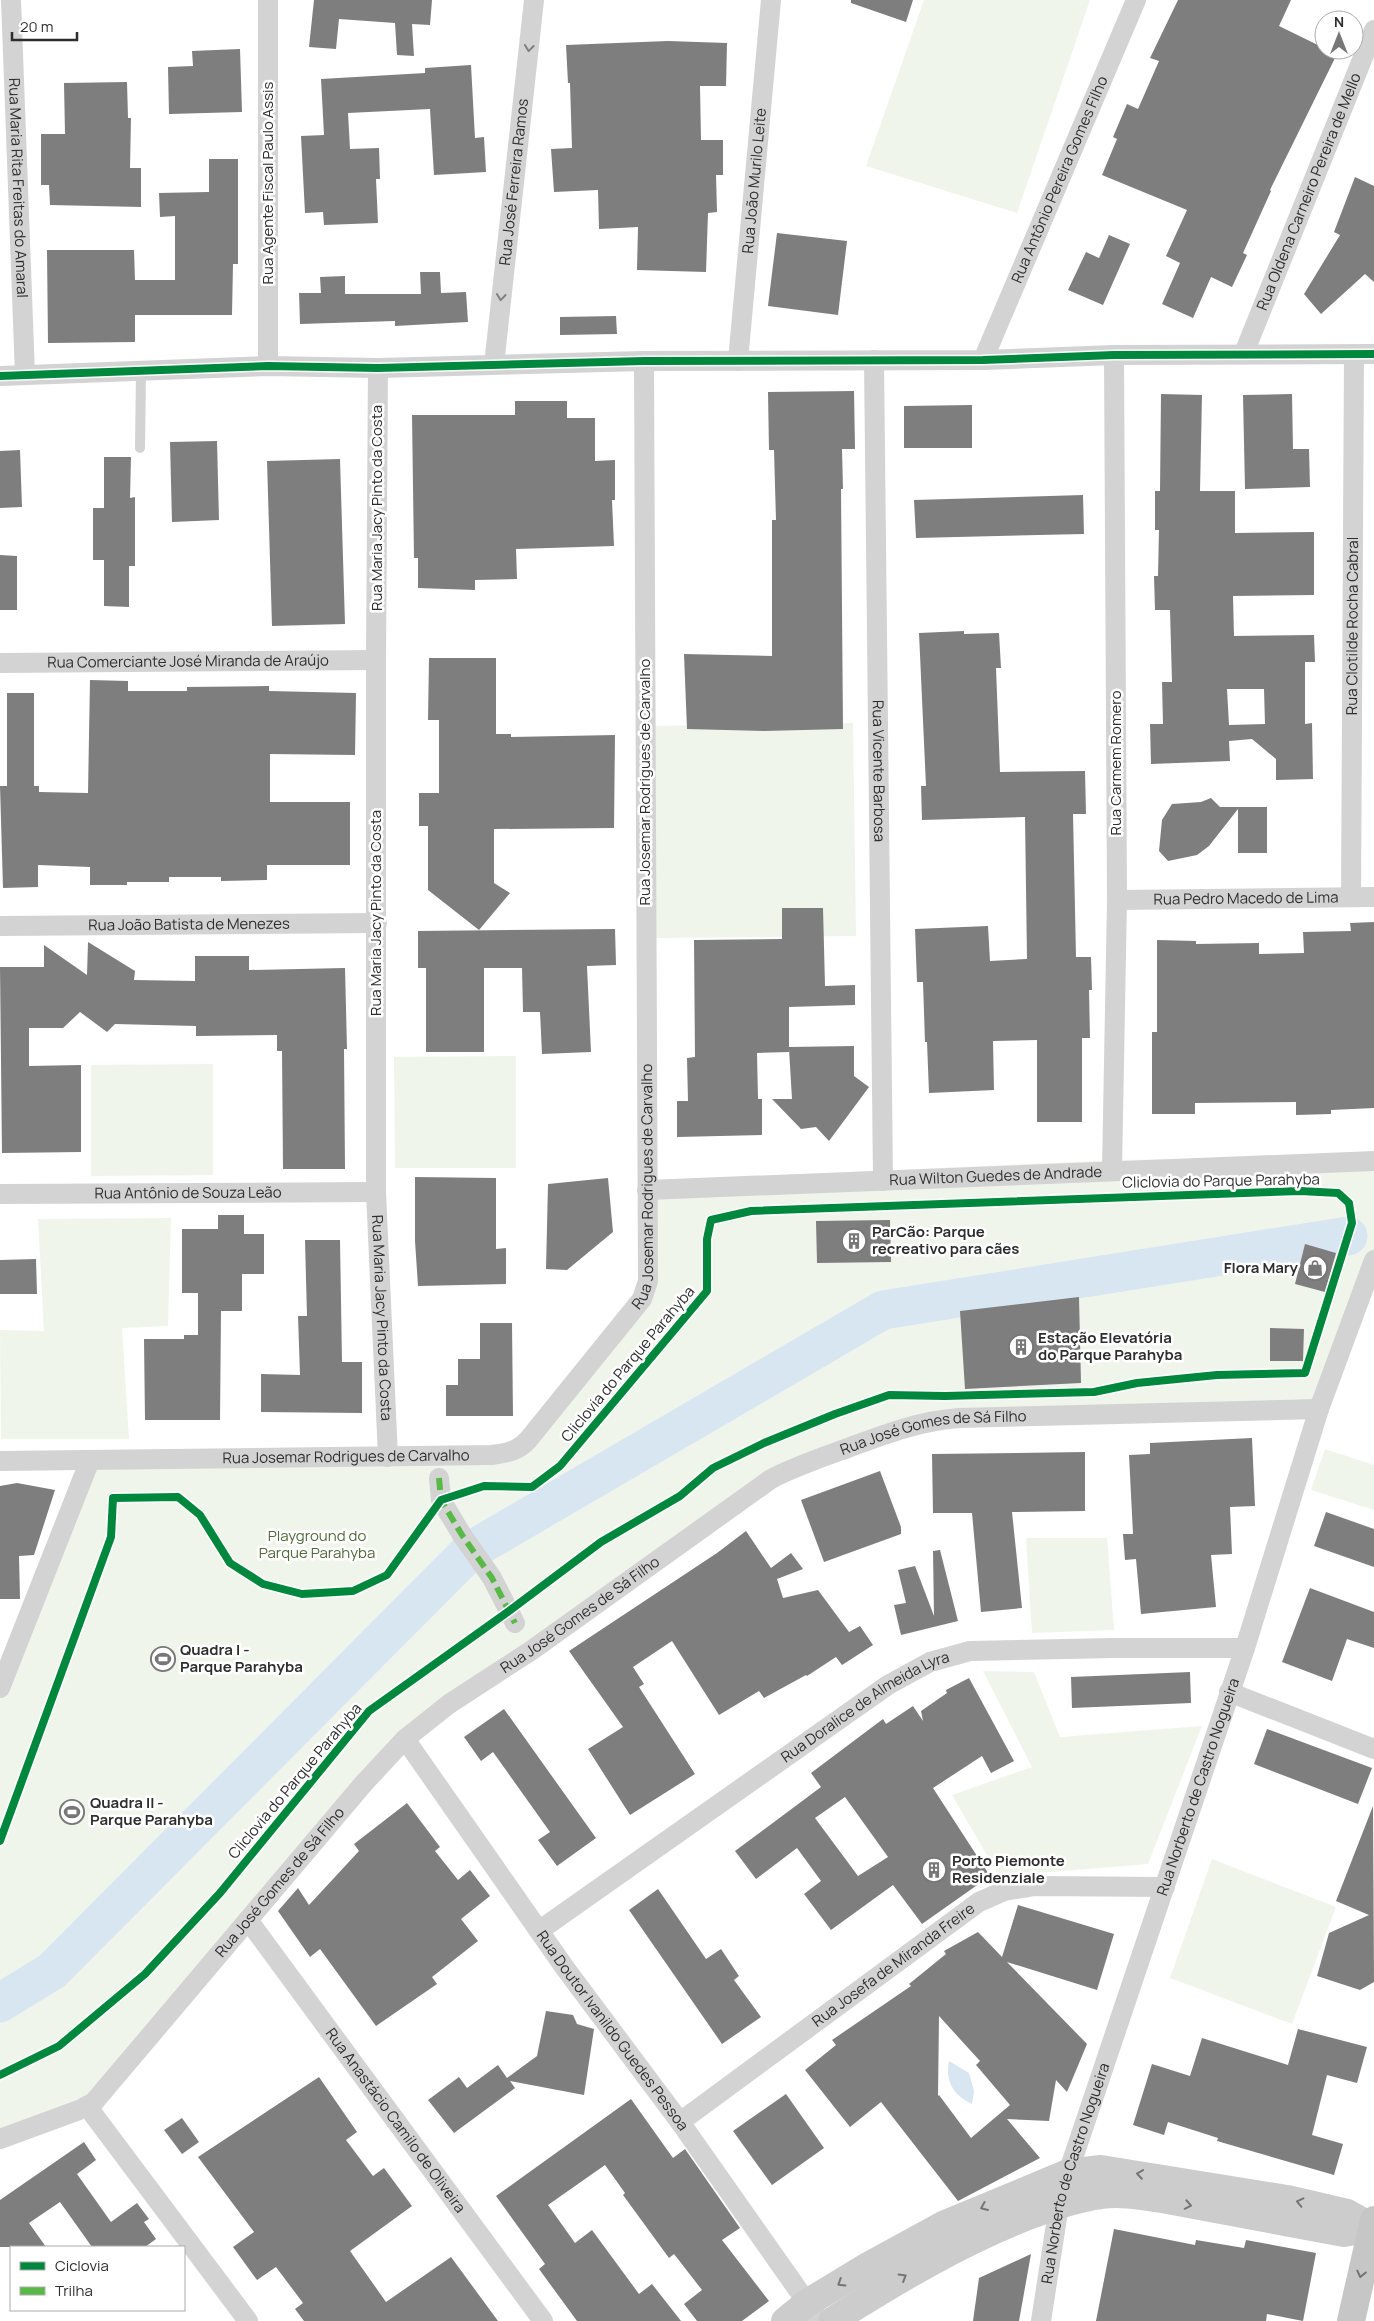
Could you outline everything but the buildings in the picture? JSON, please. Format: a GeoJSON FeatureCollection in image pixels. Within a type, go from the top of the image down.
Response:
{"type":"FeatureCollection","features":[{"type":"Feature","properties":{"kind":"main road"},"geometry":{"type":"LineString","coordinates":[[1351,2321],[1373,2225]]}},
{"type":"Feature","properties":{"kind":"street","name":"Rua Maria Rita Freitas do Amaral"},"geometry":{"type":"LineString","coordinates":[[11,0],[25,375]]}},
{"type":"Feature","properties":{"kind":"street","name":"Rua Agente Fiscal Paulo Assis"},"geometry":{"type":"LineString","coordinates":[[268,0],[268,366]]}},
{"type":"Feature","properties":{"kind":"street","name":"Rua José Ferreira Ramos"},"geometry":{"type":"LineString","coordinates":[[494,365],[534,0]]}},
{"type":"Feature","properties":{"kind":"street","name":"Rua João Murilo Leite"},"geometry":{"type":"LineString","coordinates":[[738,361],[771,0]]}},
{"type":"Feature","properties":{"kind":"street","name":"Rua Antônio Pereira Gomes Filho"},"geometry":{"type":"LineString","coordinates":[[983,360],[1136,0]]}},
{"type":"Feature","properties":{"kind":"street","name":"Rua Oldena Carneiro Pereira de Mello"},"geometry":{"type":"LineString","coordinates":[[1244,353],[1374,30]]}},
{"type":"Feature","properties":{"kind":"street"},"geometry":{"type":"LineString","coordinates":[[0,376],[268,366],[378,368],[644,361],[983,360],[1244,353],[1374,354]]}},
{"type":"Feature","properties":{"kind":"street","name":"Rua Clotilde Rocha Cabral"},"geometry":{"type":"LineString","coordinates":[[1351,897],[1354,354]]}},
{"type":"Feature","properties":{"kind":"street","name":"Rua Carmem Romero"},"geometry":{"type":"LineString","coordinates":[[1112,1171],[1117,900],[1114,355]]}},
{"type":"Feature","properties":{"kind":"street","name":"Rua Vicente Barbosa"},"geometry":{"type":"LineString","coordinates":[[874,360],[883,1181]]}},
{"type":"Feature","properties":{"kind":"street","name":"Rua Josemar Rodrigues de Carvalho"},"geometry":{"type":"LineString","coordinates":[[0,1461],[492,1455],[516,1450],[528,1440],[642,1299],[648,1281],[644,361]]}},
{"type":"Feature","properties":{"kind":"street","name":"Rua Maria Jacy Pinto da Costa"},"geometry":{"type":"LineString","coordinates":[[378,368],[376,1192],[388,1457]]}},
{"type":"Feature","properties":{"kind":"street","name":"Rua Comerciante José Miranda de Araújo"},"geometry":{"type":"LineString","coordinates":[[0,663],[376,660]]}},
{"type":"Feature","properties":{"kind":"street","name":"Rua Pedro Macedo de Lima"},"geometry":{"type":"LineString","coordinates":[[1117,900],[1374,896]]}},
{"type":"Feature","properties":{"kind":"street","name":"Rua João Batista de Menezes"},"geometry":{"type":"LineString","coordinates":[[0,926],[377,923]]}},
{"type":"Feature","properties":{"kind":"street","name":"Rua Wilton Guedes de Andrade"},"geometry":{"type":"LineString","coordinates":[[647,1190],[1374,1161]]}},
{"type":"Feature","properties":{"kind":"street","name":"Rua Antônio de Souza Leão"},"geometry":{"type":"LineString","coordinates":[[0,1194],[376,1192]]}},
{"type":"Feature","properties":{"kind":"street","name":"Rua Norberto de Castro Nogueira"},"geometry":{"type":"LineString","coordinates":[[1041,2321],[1059,2205],[1068,2173],[1245,1648],[1319,1409],[1374,1260]]}},
{"type":"Feature","properties":{"kind":"street","name":"Rua José Gomes de Sá Filho"},"geometry":{"type":"LineString","coordinates":[[0,2139],[94,2102],[364,1783],[405,1739],[449,1704],[532,1650],[771,1479],[798,1466],[912,1425],[959,1418],[1319,1409]]}},
{"type":"Feature","properties":{"kind":"street"},"geometry":{"type":"LineString","coordinates":[[0,1688],[90,1460]]}},
{"type":"Feature","properties":{"kind":"street"},"geometry":{"type":"LineString","coordinates":[[439,1478],[441,1500],[462,1535],[492,1578],[515,1623]]}},
{"type":"Feature","properties":{"kind":"street","name":"Rua Doralice de Almeida Lyra"},"geometry":{"type":"LineString","coordinates":[[540,1930],[888,1685],[930,1662],[970,1652],[1114,1648],[1245,1648]]}},
{"type":"Feature","properties":{"kind":"street"},"geometry":{"type":"LineString","coordinates":[[1229,1692],[1374,1749]]}},
{"type":"Feature","properties":{"kind":"street","name":"Rua Doutor Ivanildo Guedes Pessoa"},"geometry":{"type":"LineString","coordinates":[[405,1739],[814,2312]]}},
{"type":"Feature","properties":{"kind":"street","name":"Rua Josefa de Miranda Freire"},"geometry":{"type":"LineString","coordinates":[[680,2122],[979,1902],[1004,1891],[1035,1886],[1165,1886]]}},
{"type":"Feature","properties":{"kind":"street","name":"Rua Anastácio Camilo de Oliveira"},"geometry":{"type":"LineString","coordinates":[[248,1920],[543,2321]]}},
{"type":"Feature","properties":{"kind":"street"},"geometry":{"type":"LineString","coordinates":[[87,2106],[248,2321]]}},
{"type":"Feature","properties":{"kind":"street"},"geometry":{"type":"LineString","coordinates":[[785,2321],[814,2312],[868,2266],[943,2225],[1068,2173],[1101,2169],[1288,2199],[1347,2213],[1373,2225]]}},
{"type":"Feature","properties":{"kind":"street"},"geometry":{"type":"LineString","coordinates":[[832,2321],[920,2267],[954,2249],[995,2230],[1059,2205],[1102,2195],[1136,2195],[1344,2233],[1373,2225]]}},
{"type":"Feature","properties":{"kind":"lane"},"geometry":{"type":"LineString","coordinates":[[140,448],[141,371]]}},
{"type":"Feature","properties":{"kind":"green space"},"geometry":{"type":"Polygon","coordinates":[[[924,0],[1090,0],[1017,213],[866,166],[924,0]]]}},
{"type":"Feature","properties":{"kind":"green space"},"geometry":{"type":"Polygon","coordinates":[[[853,723],[856,936],[652,938],[650,726],[853,723]]]}},
{"type":"Feature","properties":{"kind":"green space"},"geometry":{"type":"Polygon","coordinates":[[[516,1056],[516,1168],[395,1168],[394,1057],[516,1056]]]}},
{"type":"Feature","properties":{"kind":"green space"},"geometry":{"type":"Polygon","coordinates":[[[213,1064],[213,1175],[91,1176],[91,1065],[213,1064]]]}},
{"type":"Feature","properties":{"kind":"green space","name":"Playground do Parque Parahyba"},"geometry":{"type":"Polygon","coordinates":[[[1374,1157],[1374,1265],[1321,1412],[927,1427],[778,1479],[412,1737],[91,2104],[0,2137],[0,1696],[94,1458],[526,1453],[653,1290],[653,1181],[1118,1160],[1374,1157]]]}},
{"type":"Feature","properties":{"kind":"green space"},"geometry":{"type":"Polygon","coordinates":[[[171,1218],[168,1326],[122,1328],[129,1439],[1,1439],[0,1330],[44,1331],[38,1219],[171,1218]]]}},
{"type":"Feature","properties":{"kind":"green space"},"geometry":{"type":"Polygon","coordinates":[[[1325,1449],[1374,1465],[1374,1510],[1311,1490],[1325,1449]]]}},
{"type":"Feature","properties":{"kind":"green space"},"geometry":{"type":"Polygon","coordinates":[[[1026,1538],[1107,1538],[1114,1630],[1032,1633],[1026,1538]]]}},
{"type":"Feature","properties":{"kind":"green space"},"geometry":{"type":"Polygon","coordinates":[[[983,1671],[1034,1672],[1060,1737],[1202,1726],[1148,1864],[999,1876],[952,1795],[1032,1767],[983,1671]]]}},
{"type":"Feature","properties":{"kind":"green space"},"geometry":{"type":"Polygon","coordinates":[[[1212,1859],[1336,1907],[1292,2024],[1170,1978],[1212,1859]]]}},
{"type":"Feature","properties":{"kind":"shaded area"},"geometry":{"type":"Polygon","coordinates":[[[949,2061],[969,2073],[974,2091],[972,2104],[955,2092],[952,2087],[948,2075],[949,2061]]]}},
{"type":"Feature","properties":{"kind":"waterway"},"geometry":{"type":"LineString","coordinates":[[0,2003],[52,1971],[470,1551],[883,1310],[1348,1236]]}},
{"type":"Feature","properties":{"kind":"marked path"},"geometry":{"type":"LineString","coordinates":[[439,1478],[441,1500],[462,1535],[492,1578],[515,1623]]}},
{"type":"Feature","properties":{"kind":"cycle path"},"geometry":{"type":"LineString","coordinates":[[0,376],[268,366],[378,368],[644,361],[983,360],[1114,355],[1374,354]]}},
{"type":"Feature","properties":{"kind":"cycle path","name":"Cliclovia do Parque Parahyba"},"geometry":{"type":"LineString","coordinates":[[0,1841],[111,1537],[113,1498],[178,1497],[200,1515],[230,1563],[263,1584],[302,1594],[353,1591],[387,1575],[441,1500],[484,1486],[532,1487],[560,1466],[707,1291],[707,1239],[711,1220],[751,1211],[1300,1191],[1338,1193],[1349,1203],[1352,1223],[1305,1373],[1217,1375],[1137,1383],[1094,1392],[945,1396],[889,1395],[835,1414],[764,1443],[713,1468],[680,1496],[601,1542],[509,1611],[369,1711],[220,1893],[145,1974],[59,2046],[0,2075]]}},
{"type":"Feature","properties":{"kind":"place","name":"ParCão: Parque recreativo para cães"},"geometry":{"type":"Point","coordinates":[854,1241]}},
{"type":"Feature","properties":{"kind":"place","name":"Flora Mary"},"geometry":{"type":"Point","coordinates":[1315,1268]}},
{"type":"Feature","properties":{"kind":"place","name":"Estação Elevatória do Parque Parahyba"},"geometry":{"type":"Point","coordinates":[1021,1347]}},
{"type":"Feature","properties":{"kind":"place","name":"Quadra I - Parque Parahyba"},"geometry":{"type":"Point","coordinates":[163,1659]}},
{"type":"Feature","properties":{"kind":"place","name":"Quadra II - Parque Parahyba"},"geometry":{"type":"Point","coordinates":[72,1812]}},
{"type":"Feature","properties":{"kind":"place","name":"Porto Piemonte Residenziale"},"geometry":{"type":"Point","coordinates":[934,1870]}}]}
